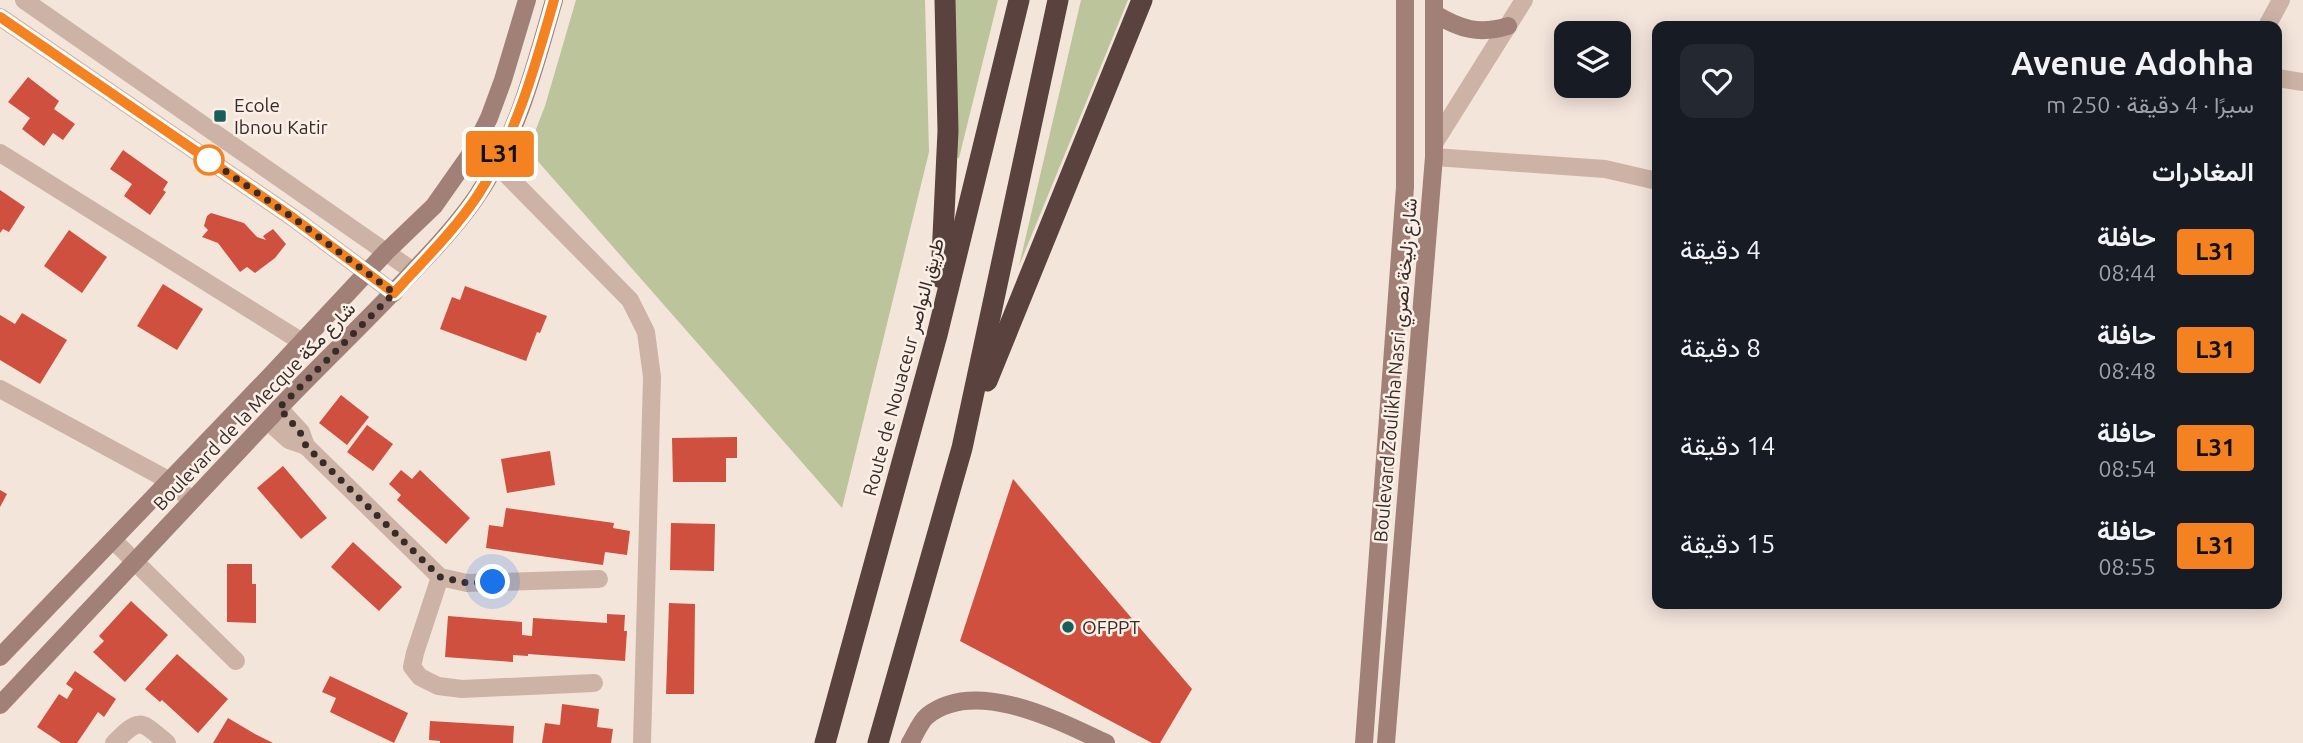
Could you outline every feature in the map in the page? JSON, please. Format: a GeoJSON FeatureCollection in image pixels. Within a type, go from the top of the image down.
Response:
{"type":"FeatureCollection","features":[{"type":"Feature","properties":{"kind":"highway"},"geometry":{"type":"LineString","coordinates":[[937,335],[948,131],[945,0]]}},
{"type":"Feature","properties":{"kind":"highway","name":"Route de Nouaceur طريق النواصر"},"geometry":{"type":"LineString","coordinates":[[825,743],[937,335],[1019,0]]}},
{"type":"Feature","properties":{"kind":"highway"},"geometry":{"type":"LineString","coordinates":[[878,743],[962,448],[1058,0]]}},
{"type":"Feature","properties":{"kind":"highway"},"geometry":{"type":"LineString","coordinates":[[962,448],[1067,181],[1142,0]]}},
{"type":"Feature","properties":{"kind":"main road","name":"Boulevard de la Mecque شارع مكة"},"geometry":{"type":"LineString","coordinates":[[0,657],[434,206],[472,152],[489,118],[527,0]]}},
{"type":"Feature","properties":{"kind":"main road","name":"Boulevard de la Mecque شارع مكة"},"geometry":{"type":"LineString","coordinates":[[0,705],[191,500],[394,293],[456,225],[496,164],[529,86],[554,0]]}},
{"type":"Feature","properties":{"kind":"main road","name":"Boulevard Zoulikha Nasri شارع زليخة نصري"},"geometry":{"type":"LineString","coordinates":[[1364,743],[1405,187],[1405,0]]}},
{"type":"Feature","properties":{"kind":"main road","name":"Boulevard Zoulikha Nasri شارع زليخة نصري"},"geometry":{"type":"LineString","coordinates":[[1386,743],[1434,150],[1434,7]]}},
{"type":"Feature","properties":{"kind":"main road"},"geometry":{"type":"LineString","coordinates":[[1434,7],[1463,29],[1494,31],[1508,26]]}},
{"type":"Feature","properties":{"kind":"main road"},"geometry":{"type":"LineString","coordinates":[[910,743],[926,717],[946,705],[990,701],[1019,707],[1106,743]]}},
{"type":"Feature","properties":{"kind":"street"},"geometry":{"type":"LineString","coordinates":[[24,0],[413,271]]}},
{"type":"Feature","properties":{"kind":"street"},"geometry":{"type":"LineString","coordinates":[[1524,0],[1434,150],[1605,169],[1652,180]]}},
{"type":"Feature","properties":{"kind":"street"},"geometry":{"type":"LineString","coordinates":[[2270,21],[2281,0]]}},
{"type":"Feature","properties":{"kind":"street"},"geometry":{"type":"LineString","coordinates":[[0,17],[292,217],[394,293]]}},
{"type":"Feature","properties":{"kind":"street"},"geometry":{"type":"LineString","coordinates":[[2282,79],[2303,82]]}},
{"type":"Feature","properties":{"kind":"street"},"geometry":{"type":"LineString","coordinates":[[0,153],[302,342]]}},
{"type":"Feature","properties":{"kind":"street"},"geometry":{"type":"LineString","coordinates":[[496,164],[630,300],[646,332],[652,377],[642,743]]}},
{"type":"Feature","properties":{"kind":"street"},"geometry":{"type":"LineString","coordinates":[[0,389],[170,481],[191,500]]}},
{"type":"Feature","properties":{"kind":"street"},"geometry":{"type":"LineString","coordinates":[[274,414],[291,442],[306,446],[440,577],[467,583],[599,579]]}},
{"type":"Feature","properties":{"kind":"street"},"geometry":{"type":"LineString","coordinates":[[113,540],[236,661]]}},
{"type":"Feature","properties":{"kind":"street"},"geometry":{"type":"LineString","coordinates":[[440,577],[412,667],[420,677],[438,686],[462,689],[594,683]]}},
{"type":"Feature","properties":{"kind":"street"},"geometry":{"type":"LineString","coordinates":[[114,743],[131,725],[137,724],[150,729],[167,743]]}},
{"type":"Feature","properties":{"kind":"green space"},"geometry":{"type":"Polygon","coordinates":[[[576,0],[925,0],[929,152],[842,508],[528,150],[545,106],[576,0]]]}},
{"type":"Feature","properties":{"kind":"green space"},"geometry":{"type":"Polygon","coordinates":[[[954,0],[998,0],[959,158],[955,157],[954,0]]]}},
{"type":"Feature","properties":{"kind":"green space"},"geometry":{"type":"Polygon","coordinates":[[[1081,0],[1128,0],[1019,266],[1081,0]]]}},
{"type":"Feature","properties":{"kind":"building"},"geometry":{"type":"Polygon","coordinates":[[[28,77],[59,101],[54,109],[75,124],[63,140],[53,133],[44,146],[22,129],[30,118],[8,102],[28,77]]]}},
{"type":"Feature","properties":{"kind":"building"},"geometry":{"type":"Polygon","coordinates":[[[123,150],[168,182],[163,190],[166,192],[150,215],[124,196],[132,184],[110,169],[123,150]]]}},
{"type":"Feature","properties":{"kind":"building"},"geometry":{"type":"Polygon","coordinates":[[[0,190],[25,207],[9,232],[3,229],[0,233],[0,190]]]}},
{"type":"Feature","properties":{"kind":"building"},"geometry":{"type":"Polygon","coordinates":[[[211,213],[244,223],[257,237],[266,240],[263,236],[273,229],[286,244],[275,258],[255,273],[247,267],[240,272],[218,243],[202,237],[208,230],[204,226],[211,213]]]}},
{"type":"Feature","properties":{"kind":"building"},"geometry":{"type":"Polygon","coordinates":[[[69,230],[107,257],[82,293],[44,266],[69,230]]]}},
{"type":"Feature","properties":{"kind":"building"},"geometry":{"type":"Polygon","coordinates":[[[163,284],[203,309],[177,350],[137,326],[163,284]]]}},
{"type":"Feature","properties":{"kind":"building"},"geometry":{"type":"Polygon","coordinates":[[[465,286],[547,316],[540,333],[537,332],[526,361],[440,329],[452,297],[460,300],[465,286]]]}},
{"type":"Feature","properties":{"kind":"building"},"geometry":{"type":"Polygon","coordinates":[[[22,313],[67,340],[40,384],[0,360],[0,315],[15,324],[22,313]]]}},
{"type":"Feature","properties":{"kind":"building"},"geometry":{"type":"Polygon","coordinates":[[[341,395],[369,417],[347,445],[319,423],[341,395]]]}},
{"type":"Feature","properties":{"kind":"building"},"geometry":{"type":"Polygon","coordinates":[[[367,425],[393,444],[373,471],[347,452],[367,425]]]}},
{"type":"Feature","properties":{"kind":"building"},"geometry":{"type":"Polygon","coordinates":[[[737,437],[737,458],[726,458],[726,482],[673,482],[672,438],[737,437]]]}},
{"type":"Feature","properties":{"kind":"building"},"geometry":{"type":"Polygon","coordinates":[[[550,451],[555,485],[507,493],[501,459],[550,451]]]}},
{"type":"Feature","properties":{"kind":"building"},"geometry":{"type":"Polygon","coordinates":[[[283,466],[327,518],[301,539],[257,488],[283,466]]]}},
{"type":"Feature","properties":{"kind":"building"},"geometry":{"type":"Polygon","coordinates":[[[401,470],[412,479],[420,470],[470,518],[446,544],[397,500],[401,495],[389,484],[401,470]]]}},
{"type":"Feature","properties":{"kind":"building"},"geometry":{"type":"Polygon","coordinates":[[[1013,479],[1192,689],[1160,743],[1152,743],[960,641],[1013,479]]]}},
{"type":"Feature","properties":{"kind":"building"},"geometry":{"type":"Polygon","coordinates":[[[0,490],[7,494],[0,507],[0,490]]]}},
{"type":"Feature","properties":{"kind":"building"},"geometry":{"type":"Polygon","coordinates":[[[506,508],[614,523],[613,528],[630,531],[627,555],[605,552],[603,565],[486,548],[489,525],[503,527],[506,508]]]}},
{"type":"Feature","properties":{"kind":"building"},"geometry":{"type":"Polygon","coordinates":[[[671,523],[715,524],[714,571],[670,570],[671,523]]]}},
{"type":"Feature","properties":{"kind":"building"},"geometry":{"type":"Polygon","coordinates":[[[353,542],[402,587],[379,611],[331,567],[353,542]]]}},
{"type":"Feature","properties":{"kind":"building"},"geometry":{"type":"Polygon","coordinates":[[[227,564],[252,564],[252,584],[256,584],[256,623],[227,622],[227,564]]]}},
{"type":"Feature","properties":{"kind":"building"},"geometry":{"type":"Polygon","coordinates":[[[131,601],[168,635],[125,682],[93,652],[104,641],[99,636],[131,601]]]}},
{"type":"Feature","properties":{"kind":"building"},"geometry":{"type":"Polygon","coordinates":[[[669,603],[695,604],[694,694],[666,694],[669,603]]]}},
{"type":"Feature","properties":{"kind":"building"},"geometry":{"type":"Polygon","coordinates":[[[607,614],[625,615],[625,661],[528,654],[513,655],[513,662],[445,657],[448,616],[522,622],[522,635],[532,636],[533,618],[607,623],[607,614]]]}},
{"type":"Feature","properties":{"kind":"building"},"geometry":{"type":"Polygon","coordinates":[[[177,654],[228,699],[198,733],[162,700],[160,702],[145,689],[177,654]]]}},
{"type":"Feature","properties":{"kind":"building"},"geometry":{"type":"Polygon","coordinates":[[[75,671],[116,699],[104,717],[98,712],[77,743],[61,743],[37,727],[59,694],[67,699],[73,689],[66,684],[75,671]]]}},
{"type":"Feature","properties":{"kind":"building"},"geometry":{"type":"Polygon","coordinates":[[[330,676],[408,713],[394,743],[330,712],[336,698],[322,692],[330,676]]]}},
{"type":"Feature","properties":{"kind":"building"},"geometry":{"type":"Polygon","coordinates":[[[562,704],[599,709],[597,727],[613,729],[611,743],[542,743],[545,723],[560,725],[562,704]]]}},
{"type":"Feature","properties":{"kind":"building"},"geometry":{"type":"Polygon","coordinates":[[[228,718],[255,734],[273,743],[213,743],[228,718]]]}},
{"type":"Feature","properties":{"kind":"building"},"geometry":{"type":"Polygon","coordinates":[[[430,721],[514,726],[513,743],[440,743],[429,740],[430,721]]]}},
{"type":"Feature","properties":{"kind":"bus line","name":"L31"},"geometry":{"type":"LineString","coordinates":[[0,17],[292,217],[394,293],[456,225],[496,164],[529,86],[554,0]]}},
{"type":"Feature","properties":{"kind":"place","name":"Ecole Ibnou Katir"},"geometry":{"type":"Point","coordinates":[220,116]}},
{"type":"Feature","properties":{"kind":"place","name":"OFPPT"},"geometry":{"type":"Point","coordinates":[1068,627]}},
{"type":"Feature","properties":{"kind":"route"},"geometry":{"type":"LineString","coordinates":[[209,160],[202,155],[292,217],[394,293],[279,408],[300,432],[306,446],[440,577],[467,583],[493,582]]}}]}
